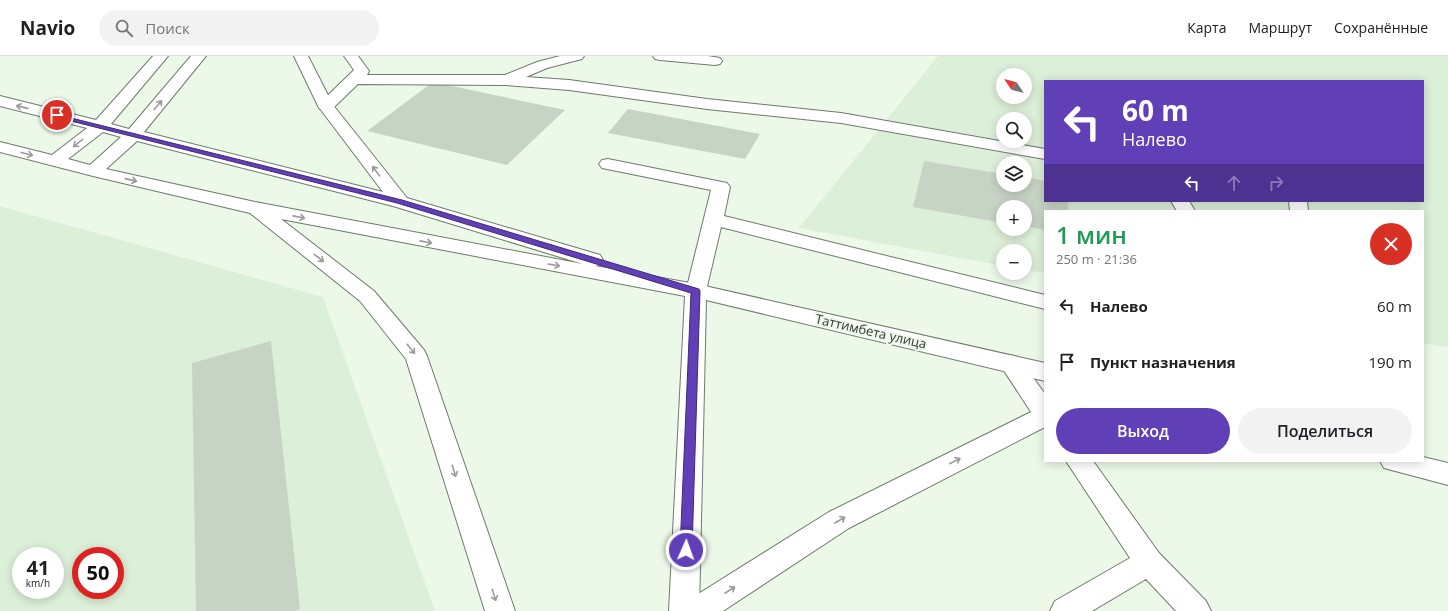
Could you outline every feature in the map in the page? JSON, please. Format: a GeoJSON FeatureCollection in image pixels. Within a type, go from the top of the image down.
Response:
{"type":"FeatureCollection","features":[{"type":"Feature","properties":{"kind":"main road"},"geometry":{"type":"LineString","coordinates":[[55,161],[100,126],[161,56]]}},
{"type":"Feature","properties":{"kind":"main road"},"geometry":{"type":"LineString","coordinates":[[92,171],[133,135],[199,56]]}},
{"type":"Feature","properties":{"kind":"main road"},"geometry":{"type":"LineString","coordinates":[[301,56],[326,106],[400,202]]}},
{"type":"Feature","properties":{"kind":"main road"},"geometry":{"type":"LineString","coordinates":[[326,106],[362,71],[351,56]]}},
{"type":"Feature","properties":{"kind":"main road"},"geometry":{"type":"LineString","coordinates":[[506,80],[542,65],[577,56]]}},
{"type":"Feature","properties":{"kind":"main road"},"geometry":{"type":"LineString","coordinates":[[660,56],[714,61]]}},
{"type":"Feature","properties":{"kind":"main road"},"geometry":{"type":"LineString","coordinates":[[354,79],[506,80],[570,85],[707,104],[841,118],[1044,154]]}},
{"type":"Feature","properties":{"kind":"main road"},"geometry":{"type":"LineString","coordinates":[[0,101],[400,202],[696,291]]}},
{"type":"Feature","properties":{"kind":"main road"},"geometry":{"type":"LineString","coordinates":[[0,147],[92,171],[255,208],[429,242],[696,291]]}},
{"type":"Feature","properties":{"kind":"main road"},"geometry":{"type":"LineString","coordinates":[[608,164],[721,187],[696,291],[684,611]]}},
{"type":"Feature","properties":{"kind":"main road"},"geometry":{"type":"LineString","coordinates":[[255,208],[367,296],[416,356],[500,611]]}},
{"type":"Feature","properties":{"kind":"main road"},"geometry":{"type":"LineString","coordinates":[[714,219],[1044,302]]}},
{"type":"Feature","properties":{"kind":"main road","name":"Таттимбета улица"},"geometry":{"type":"LineString","coordinates":[[696,291],[1044,372]]}},
{"type":"Feature","properties":{"kind":"main road"},"geometry":{"type":"LineString","coordinates":[[1010,363],[1044,412]]}},
{"type":"Feature","properties":{"kind":"main road"},"geometry":{"type":"LineString","coordinates":[[697,611],[839,520],[1044,417]]}},
{"type":"Feature","properties":{"kind":"main road"},"geometry":{"type":"LineString","coordinates":[[1080,462],[1149,562],[1196,611]]}},
{"type":"Feature","properties":{"kind":"main road"},"geometry":{"type":"LineString","coordinates":[[1397,462],[1448,474]]}},
{"type":"Feature","properties":{"kind":"main road"},"geometry":{"type":"LineString","coordinates":[[1066,611],[1149,562]]}},
{"type":"Feature","properties":{"kind":"shaded area"},"geometry":{"type":"Polygon","coordinates":[[[938,56],[1448,56],[1448,347],[1424,343],[1424,210],[1044,210],[1044,273],[1032,271],[1032,244],[996,244],[996,265],[799,228],[938,56]]]}},
{"type":"Feature","properties":{"kind":"shaded area"},"geometry":{"type":"Polygon","coordinates":[[[0,206],[323,297],[435,611],[0,611],[0,206]]]}},
{"type":"Feature","properties":{"kind":"building"},"geometry":{"type":"Polygon","coordinates":[[[433,82],[565,110],[507,165],[367,131],[433,82]]]}},
{"type":"Feature","properties":{"kind":"building"},"geometry":{"type":"Polygon","coordinates":[[[628,109],[760,134],[745,159],[608,133],[628,109]]]}},
{"type":"Feature","properties":{"kind":"building"},"geometry":{"type":"Polygon","coordinates":[[[924,161],[996,173],[996,192],[1032,192],[1032,178],[1044,181],[1044,202],[1068,202],[1068,210],[1044,210],[1044,230],[1032,227],[1032,200],[996,200],[996,222],[913,207],[924,161]]]}},
{"type":"Feature","properties":{"kind":"building"},"geometry":{"type":"Polygon","coordinates":[[[271,341],[300,609],[295,611],[196,611],[192,363],[271,341]]]}},
{"type":"Feature","properties":{"kind":"route"},"geometry":{"type":"LineString","coordinates":[[57,115],[400,202],[696,291],[686,550]]}}]}
